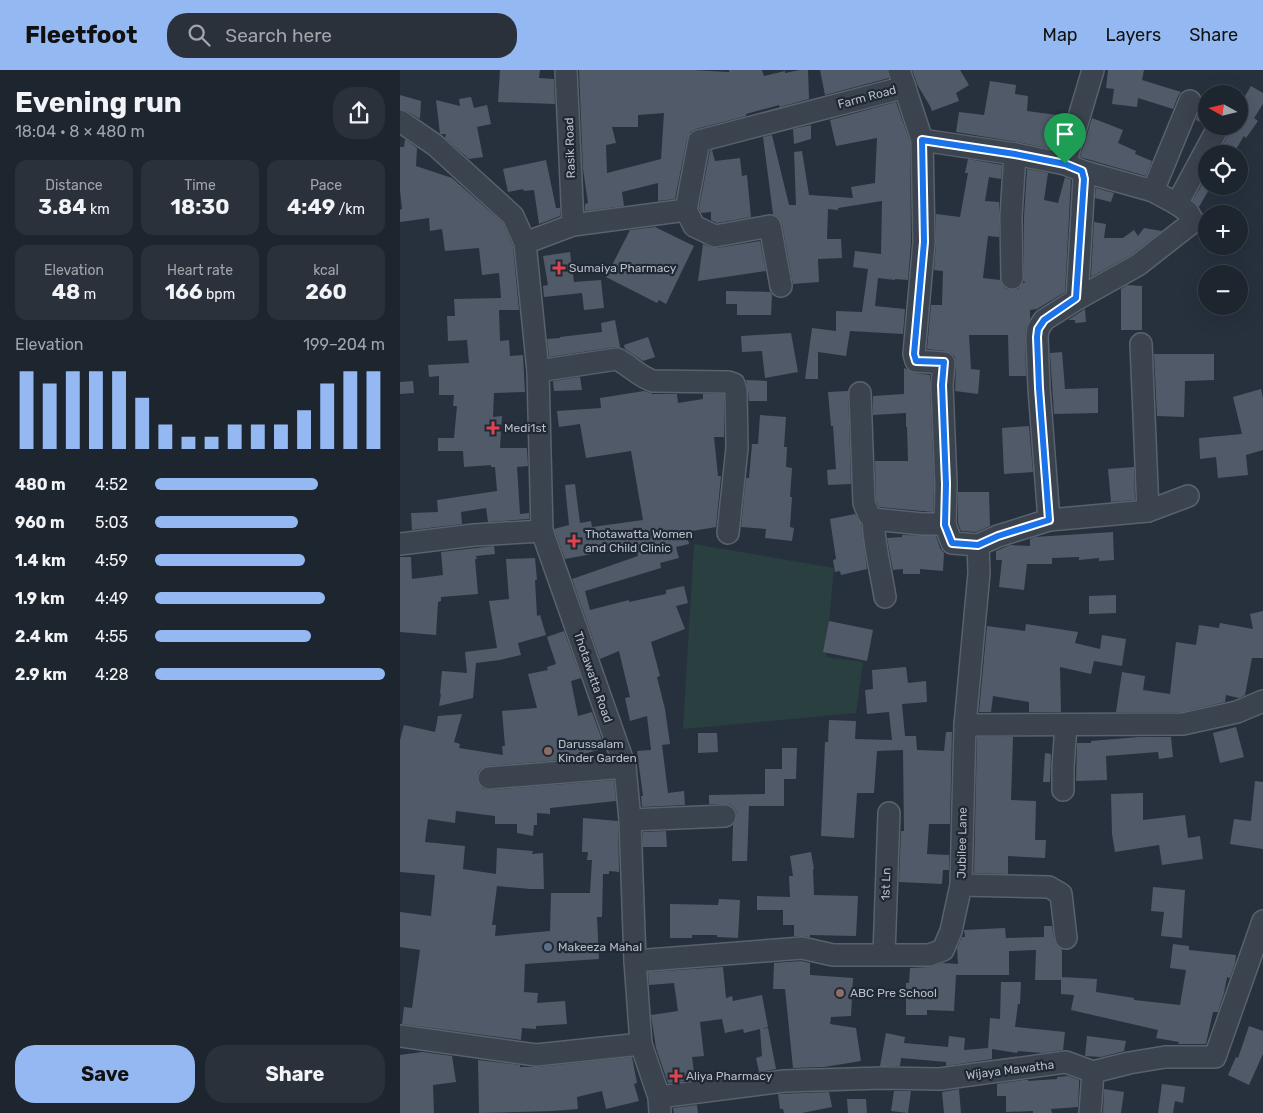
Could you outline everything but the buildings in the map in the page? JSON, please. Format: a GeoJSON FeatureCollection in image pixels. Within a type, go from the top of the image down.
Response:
{"type":"FeatureCollection","features":[{"type":"Feature","properties":{"kind":"street","name":"Rasik Road"},"geometry":{"type":"LineString","coordinates":[[566,70],[573,225]]}},
{"type":"Feature","properties":{"kind":"street"},"geometry":{"type":"LineString","coordinates":[[1073,167],[1093,70]]}},
{"type":"Feature","properties":{"kind":"street","name":"Farm Road"},"geometry":{"type":"LineString","coordinates":[[686,210],[699,141],[902,78],[922,140],[924,242],[914,354],[916,361],[944,362],[942,385],[946,484],[945,524]]}},
{"type":"Feature","properties":{"kind":"street"},"geometry":{"type":"LineString","coordinates":[[1153,191],[1190,101]]}},
{"type":"Feature","properties":{"kind":"street","name":"Thotawatta Road"},"geometry":{"type":"LineString","coordinates":[[400,120],[435,145],[513,216],[525,243],[538,371],[542,531],[625,768],[630,820],[635,961],[641,1044],[660,1105]]}},
{"type":"Feature","properties":{"kind":"street"},"geometry":{"type":"LineString","coordinates":[[1177,204],[1214,135]]}},
{"type":"Feature","properties":{"kind":"street"},"geometry":{"type":"LineString","coordinates":[[922,140],[1015,154],[1073,167],[1153,191],[1187,211],[1193,221],[1138,265],[1076,298],[1044,320],[1038,329],[1039,388],[1049,520]]}},
{"type":"Feature","properties":{"kind":"street"},"geometry":{"type":"LineString","coordinates":[[1012,278],[1011,216],[1015,154]]}},
{"type":"Feature","properties":{"kind":"street"},"geometry":{"type":"LineString","coordinates":[[1073,167],[1084,179],[1076,298]]}},
{"type":"Feature","properties":{"kind":"street"},"geometry":{"type":"LineString","coordinates":[[525,243],[573,225],[686,210],[694,226],[715,236],[770,226],[781,286]]}},
{"type":"Feature","properties":{"kind":"street"},"geometry":{"type":"LineString","coordinates":[[1141,344],[1148,511]]}},
{"type":"Feature","properties":{"kind":"street"},"geometry":{"type":"LineString","coordinates":[[538,371],[617,359],[626,363],[643,378],[653,381],[728,382],[734,384],[736,390],[737,448],[728,533]]}},
{"type":"Feature","properties":{"kind":"street"},"geometry":{"type":"LineString","coordinates":[[860,393],[864,503],[869,515],[873,519],[875,546],[885,597]]}},
{"type":"Feature","properties":{"kind":"street"},"geometry":{"type":"LineString","coordinates":[[873,519],[922,524],[945,524],[952,543],[978,545],[998,536],[1049,520],[1148,511],[1188,496]]}},
{"type":"Feature","properties":{"kind":"street"},"geometry":{"type":"LineString","coordinates":[[400,544],[474,535],[542,531]]}},
{"type":"Feature","properties":{"kind":"street","name":"Jubilee Lane"},"geometry":{"type":"LineString","coordinates":[[635,961],[802,948],[833,955],[929,955],[943,950],[951,931],[961,885],[965,725],[979,573],[978,545]]}},
{"type":"Feature","properties":{"kind":"street"},"geometry":{"type":"LineString","coordinates":[[965,725],[1183,724],[1237,712],[1263,701]]}},
{"type":"Feature","properties":{"kind":"street"},"geometry":{"type":"LineString","coordinates":[[1063,790],[1066,725]]}},
{"type":"Feature","properties":{"kind":"street"},"geometry":{"type":"LineString","coordinates":[[489,778],[625,768]]}},
{"type":"Feature","properties":{"kind":"street","name":"1st Ln"},"geometry":{"type":"LineString","coordinates":[[884,955],[889,812]]}},
{"type":"Feature","properties":{"kind":"street"},"geometry":{"type":"LineString","coordinates":[[630,820],[725,816]]}},
{"type":"Feature","properties":{"kind":"street"},"geometry":{"type":"LineString","coordinates":[[961,885],[1049,887],[1061,894],[1066,938]]}},
{"type":"Feature","properties":{"kind":"street"},"geometry":{"type":"LineString","coordinates":[[1090,1113],[1093,1072],[1165,1057],[1216,1057],[1263,922]]}},
{"type":"Feature","properties":{"kind":"street"},"geometry":{"type":"LineString","coordinates":[[400,1036],[536,1055],[641,1044]]}},
{"type":"Feature","properties":{"kind":"street","name":"Wijaya Mawatha"},"geometry":{"type":"LineString","coordinates":[[660,1105],[784,1081],[883,1078],[940,1079],[1066,1062],[1093,1072]]}},
{"type":"Feature","properties":{"kind":"green space"},"geometry":{"type":"Polygon","coordinates":[[[694,544],[834,568],[826,657],[863,662],[856,713],[683,729],[694,544]]]}},
{"type":"Feature","properties":{"kind":"place","name":"Sumaiya Pharmacy"},"geometry":{"type":"Point","coordinates":[559,268]}},
{"type":"Feature","properties":{"kind":"place","name":"Medi1st"},"geometry":{"type":"Point","coordinates":[493,428]}},
{"type":"Feature","properties":{"kind":"place","name":"Thotawatta Women and Child Clinic"},"geometry":{"type":"Point","coordinates":[574,541]}},
{"type":"Feature","properties":{"kind":"place","name":"Darussalam Kinder Garden"},"geometry":{"type":"Point","coordinates":[548,751]}},
{"type":"Feature","properties":{"kind":"place","name":"Makeeza Mahal"},"geometry":{"type":"Point","coordinates":[548,947]}},
{"type":"Feature","properties":{"kind":"place","name":"ABC Pre School"},"geometry":{"type":"Point","coordinates":[840,993]}},
{"type":"Feature","properties":{"kind":"place","name":"Aliya Pharmacy"},"geometry":{"type":"Point","coordinates":[676,1076]}},
{"type":"Feature","properties":{"kind":"route"},"geometry":{"type":"LineString","coordinates":[[922,140],[1015,154],[1065,164],[1082,171],[1084,179],[1076,298],[1044,320],[1038,329],[1037,337],[1049,520],[998,536],[978,545],[952,543],[945,525],[946,484],[942,385],[944,362],[916,361],[914,354],[924,242],[922,140]]}}]}
